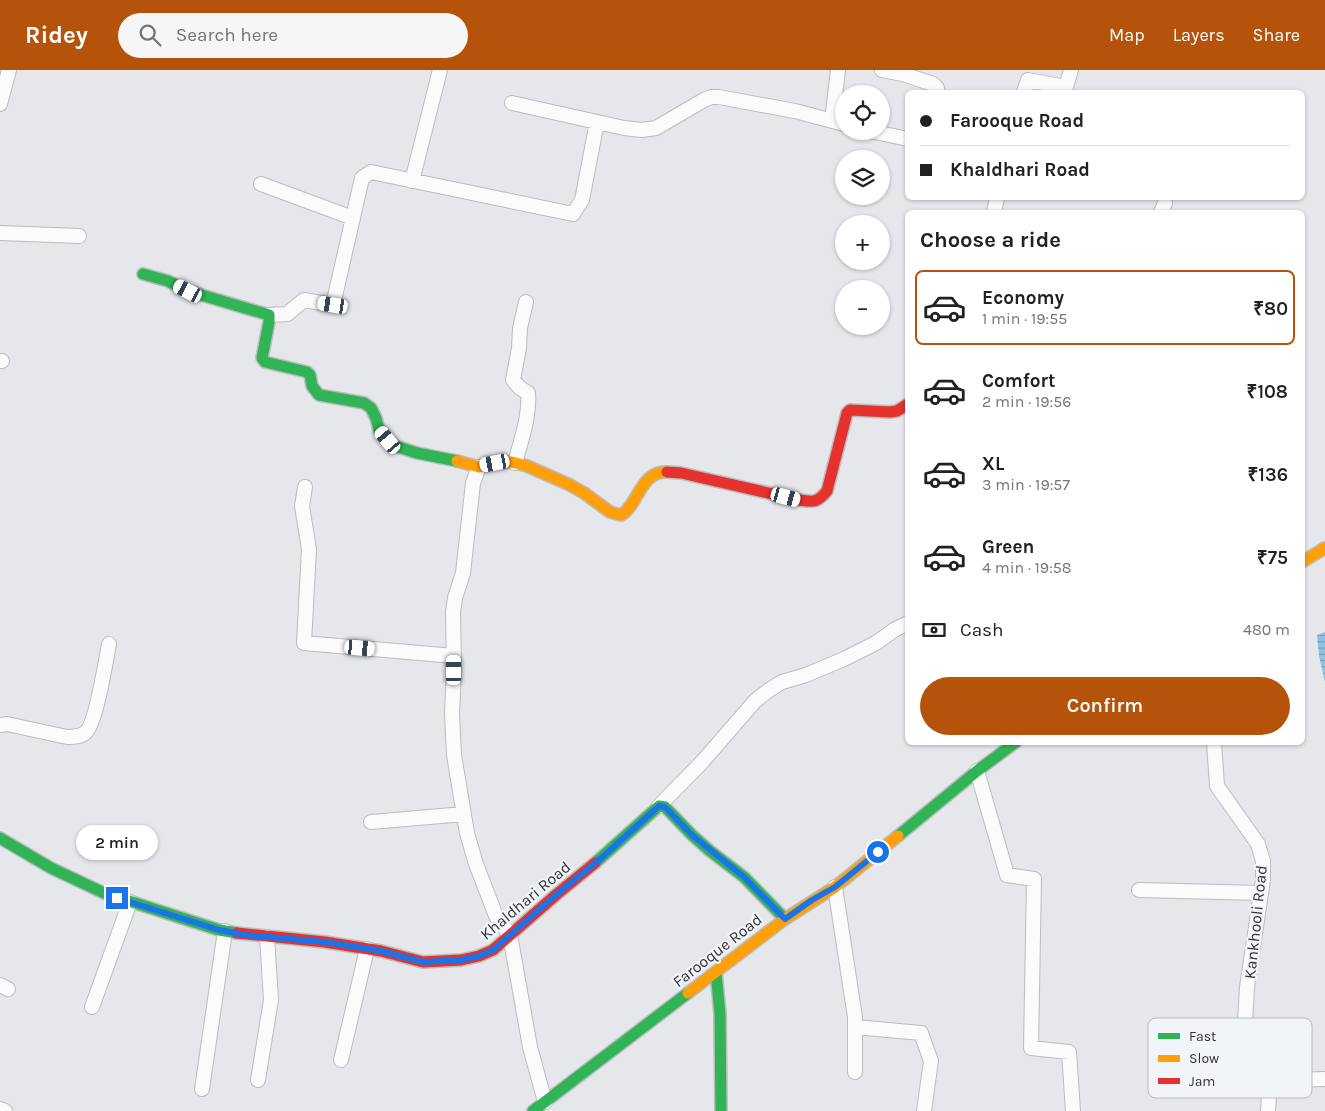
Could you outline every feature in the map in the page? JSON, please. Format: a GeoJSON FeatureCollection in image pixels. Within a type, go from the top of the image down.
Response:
{"type":"FeatureCollection","features":[{"type":"Feature","properties":{"kind":"street"},"geometry":{"type":"LineString","coordinates":[[0,104],[9,70]]}},
{"type":"Feature","properties":{"kind":"street"},"geometry":{"type":"LineString","coordinates":[[412,181],[440,70]]}},
{"type":"Feature","properties":{"kind":"street"},"geometry":{"type":"LineString","coordinates":[[838,70],[838,85]]}},
{"type":"Feature","properties":{"kind":"street"},"geometry":{"type":"LineString","coordinates":[[882,70],[903,74],[933,84],[936,90]]}},
{"type":"Feature","properties":{"kind":"street"},"geometry":{"type":"LineString","coordinates":[[1025,90],[1028,80],[1066,87],[1071,70]]}},
{"type":"Feature","properties":{"kind":"street"},"geometry":{"type":"LineString","coordinates":[[512,103],[642,130],[656,128],[704,100],[719,96],[794,111],[835,122]]}},
{"type":"Feature","properties":{"kind":"street"},"geometry":{"type":"LineString","coordinates":[[142,274],[168,281],[188,291],[269,315],[288,314],[304,300],[333,305],[362,178],[371,172],[573,214],[582,200],[597,122]]}},
{"type":"Feature","properties":{"kind":"street"},"geometry":{"type":"LineString","coordinates":[[890,135],[905,138]]}},
{"type":"Feature","properties":{"kind":"street"},"geometry":{"type":"LineString","coordinates":[[261,184],[353,218]]}},
{"type":"Feature","properties":{"kind":"street"},"geometry":{"type":"LineString","coordinates":[[0,233],[78,236]]}},
{"type":"Feature","properties":{"kind":"street"},"geometry":{"type":"LineString","coordinates":[[515,463],[529,401],[528,393],[513,380],[519,348],[520,328],[526,302]]}},
{"type":"Feature","properties":{"kind":"street"},"geometry":{"type":"LineString","coordinates":[[269,315],[262,358],[265,362],[307,372],[310,375],[312,386],[319,394],[364,403],[371,408],[379,430],[395,446],[479,468]]}},
{"type":"Feature","properties":{"kind":"street"},"geometry":{"type":"LineString","coordinates":[[539,1107],[510,934],[496,916],[467,834],[454,756],[453,612],[455,598],[463,573],[473,483],[479,468],[495,463],[512,462],[558,479],[584,493],[610,512],[621,515],[627,512],[642,486],[660,472],[680,473],[813,502],[820,499],[827,491],[847,413],[850,410],[890,412],[898,411],[905,406]]}},
{"type":"Feature","properties":{"kind":"street"},"geometry":{"type":"LineString","coordinates":[[304,487],[302,506],[309,549],[304,643],[454,656]]}},
{"type":"Feature","properties":{"kind":"street"},"geometry":{"type":"LineString","coordinates":[[1305,560],[1325,548]]}},
{"type":"Feature","properties":{"kind":"street"},"geometry":{"type":"LineString","coordinates":[[659,806],[704,761],[755,701],[769,690],[782,682],[806,675],[844,659],[876,643],[905,624]]}},
{"type":"Feature","properties":{"kind":"street"},"geometry":{"type":"LineString","coordinates":[[0,725],[16,725],[67,737],[86,733],[95,712],[109,644]]}},
{"type":"Feature","properties":{"kind":"street","name":"Farooque Road"},"geometry":{"type":"LineString","coordinates":[[539,1107],[785,919],[835,887],[977,770],[1012,745]]}},
{"type":"Feature","properties":{"kind":"street","name":"Kankhooli Road"},"geometry":{"type":"LineString","coordinates":[[1214,745],[1217,786],[1258,844],[1263,861],[1263,880],[1247,987],[1245,1018]]}},
{"type":"Feature","properties":{"kind":"street"},"geometry":{"type":"LineString","coordinates":[[977,770],[1007,875],[1034,879],[1031,1048],[1069,1052],[1073,1111]]}},
{"type":"Feature","properties":{"kind":"street"},"geometry":{"type":"LineString","coordinates":[[659,806],[665,807],[693,836],[744,877],[785,919]]}},
{"type":"Feature","properties":{"kind":"street","name":"Khaldhari Road"},"geometry":{"type":"LineString","coordinates":[[0,838],[51,868],[82,883],[130,902],[225,931],[325,942],[381,951],[423,962],[461,960],[479,956],[493,950],[659,806]]}},
{"type":"Feature","properties":{"kind":"street"},"geometry":{"type":"LineString","coordinates":[[371,822],[464,814]]}},
{"type":"Feature","properties":{"kind":"street"},"geometry":{"type":"LineString","coordinates":[[835,887],[855,1017],[855,1072]]}},
{"type":"Feature","properties":{"kind":"street"},"geometry":{"type":"LineString","coordinates":[[1139,890],[1260,893]]}},
{"type":"Feature","properties":{"kind":"street"},"geometry":{"type":"LineString","coordinates":[[92,1006],[130,902]]}},
{"type":"Feature","properties":{"kind":"street"},"geometry":{"type":"LineString","coordinates":[[202,1089],[225,931]]}},
{"type":"Feature","properties":{"kind":"street"},"geometry":{"type":"LineString","coordinates":[[258,1080],[271,1000],[267,937]]}},
{"type":"Feature","properties":{"kind":"street"},"geometry":{"type":"LineString","coordinates":[[341,1060],[367,949]]}},
{"type":"Feature","properties":{"kind":"street"},"geometry":{"type":"LineString","coordinates":[[716,972],[720,1014],[721,1111]]}},
{"type":"Feature","properties":{"kind":"street"},"geometry":{"type":"LineString","coordinates":[[855,1027],[920,1033],[931,1061],[924,1111]]}},
{"type":"Feature","properties":{"kind":"street"},"geometry":{"type":"LineString","coordinates":[[1312,1079],[1325,1079]]}},
{"type":"Feature","properties":{"kind":"street","name":"Kankhooli Road"},"geometry":{"type":"LineString","coordinates":[[1268,1098],[1268,1111]]}},
{"type":"Feature","properties":{"kind":"street"},"geometry":{"type":"LineString","coordinates":[[0,1110],[5,1111]]}},
{"type":"Feature","properties":{"kind":"water"},"geometry":{"type":"Polygon","coordinates":[[[1325,632],[1325,682],[1319,656],[1317,635],[1325,632]]]}},
{"type":"Feature","properties":{"kind":"traffic: fast"},"geometry":{"type":"LineString","coordinates":[[143,274],[168,281],[188,291],[269,315],[262,358],[265,362],[307,372],[310,375],[312,386],[319,395],[364,403],[371,408],[379,430],[395,446],[417,453],[457,461]]}},
{"type":"Feature","properties":{"kind":"traffic: fast"},"geometry":{"type":"LineString","coordinates":[[898,836],[1012,745]]}},
{"type":"Feature","properties":{"kind":"traffic: fast"},"geometry":{"type":"LineString","coordinates":[[595,863],[659,806],[665,807],[693,836],[744,877],[785,919]]}},
{"type":"Feature","properties":{"kind":"traffic: fast"},"geometry":{"type":"LineString","coordinates":[[0,838],[51,868],[104,893],[219,930],[237,933]]}},
{"type":"Feature","properties":{"kind":"traffic: fast"},"geometry":{"type":"LineString","coordinates":[[716,972],[720,1014],[721,1111]]}},
{"type":"Feature","properties":{"kind":"traffic: fast"},"geometry":{"type":"LineString","coordinates":[[533,1111],[688,993]]}},
{"type":"Feature","properties":{"kind":"traffic: slow"},"geometry":{"type":"LineString","coordinates":[[457,461],[479,467],[495,463],[512,462],[527,466],[570,485],[610,512],[621,515],[627,511],[651,477],[658,473],[667,472]]}},
{"type":"Feature","properties":{"kind":"traffic: slow"},"geometry":{"type":"LineString","coordinates":[[1305,560],[1325,548]]}},
{"type":"Feature","properties":{"kind":"traffic: slow"},"geometry":{"type":"LineString","coordinates":[[688,993],[785,919],[835,887],[898,836]]}},
{"type":"Feature","properties":{"kind":"traffic: jam"},"geometry":{"type":"LineString","coordinates":[[667,472],[681,473],[799,500],[815,501],[821,498],[827,491],[847,413],[850,410],[890,412],[897,411],[905,406]]}},
{"type":"Feature","properties":{"kind":"traffic: jam"},"geometry":{"type":"LineString","coordinates":[[237,933],[325,942],[381,951],[423,962],[461,960],[479,956],[493,950],[595,863]]}},
{"type":"Feature","properties":{"kind":"route"},"geometry":{"type":"LineString","coordinates":[[117,898],[219,930],[245,935],[325,942],[381,951],[423,962],[461,960],[479,956],[493,950],[659,806],[665,807],[693,836],[744,877],[785,919],[835,887],[878,852]]}}]}
